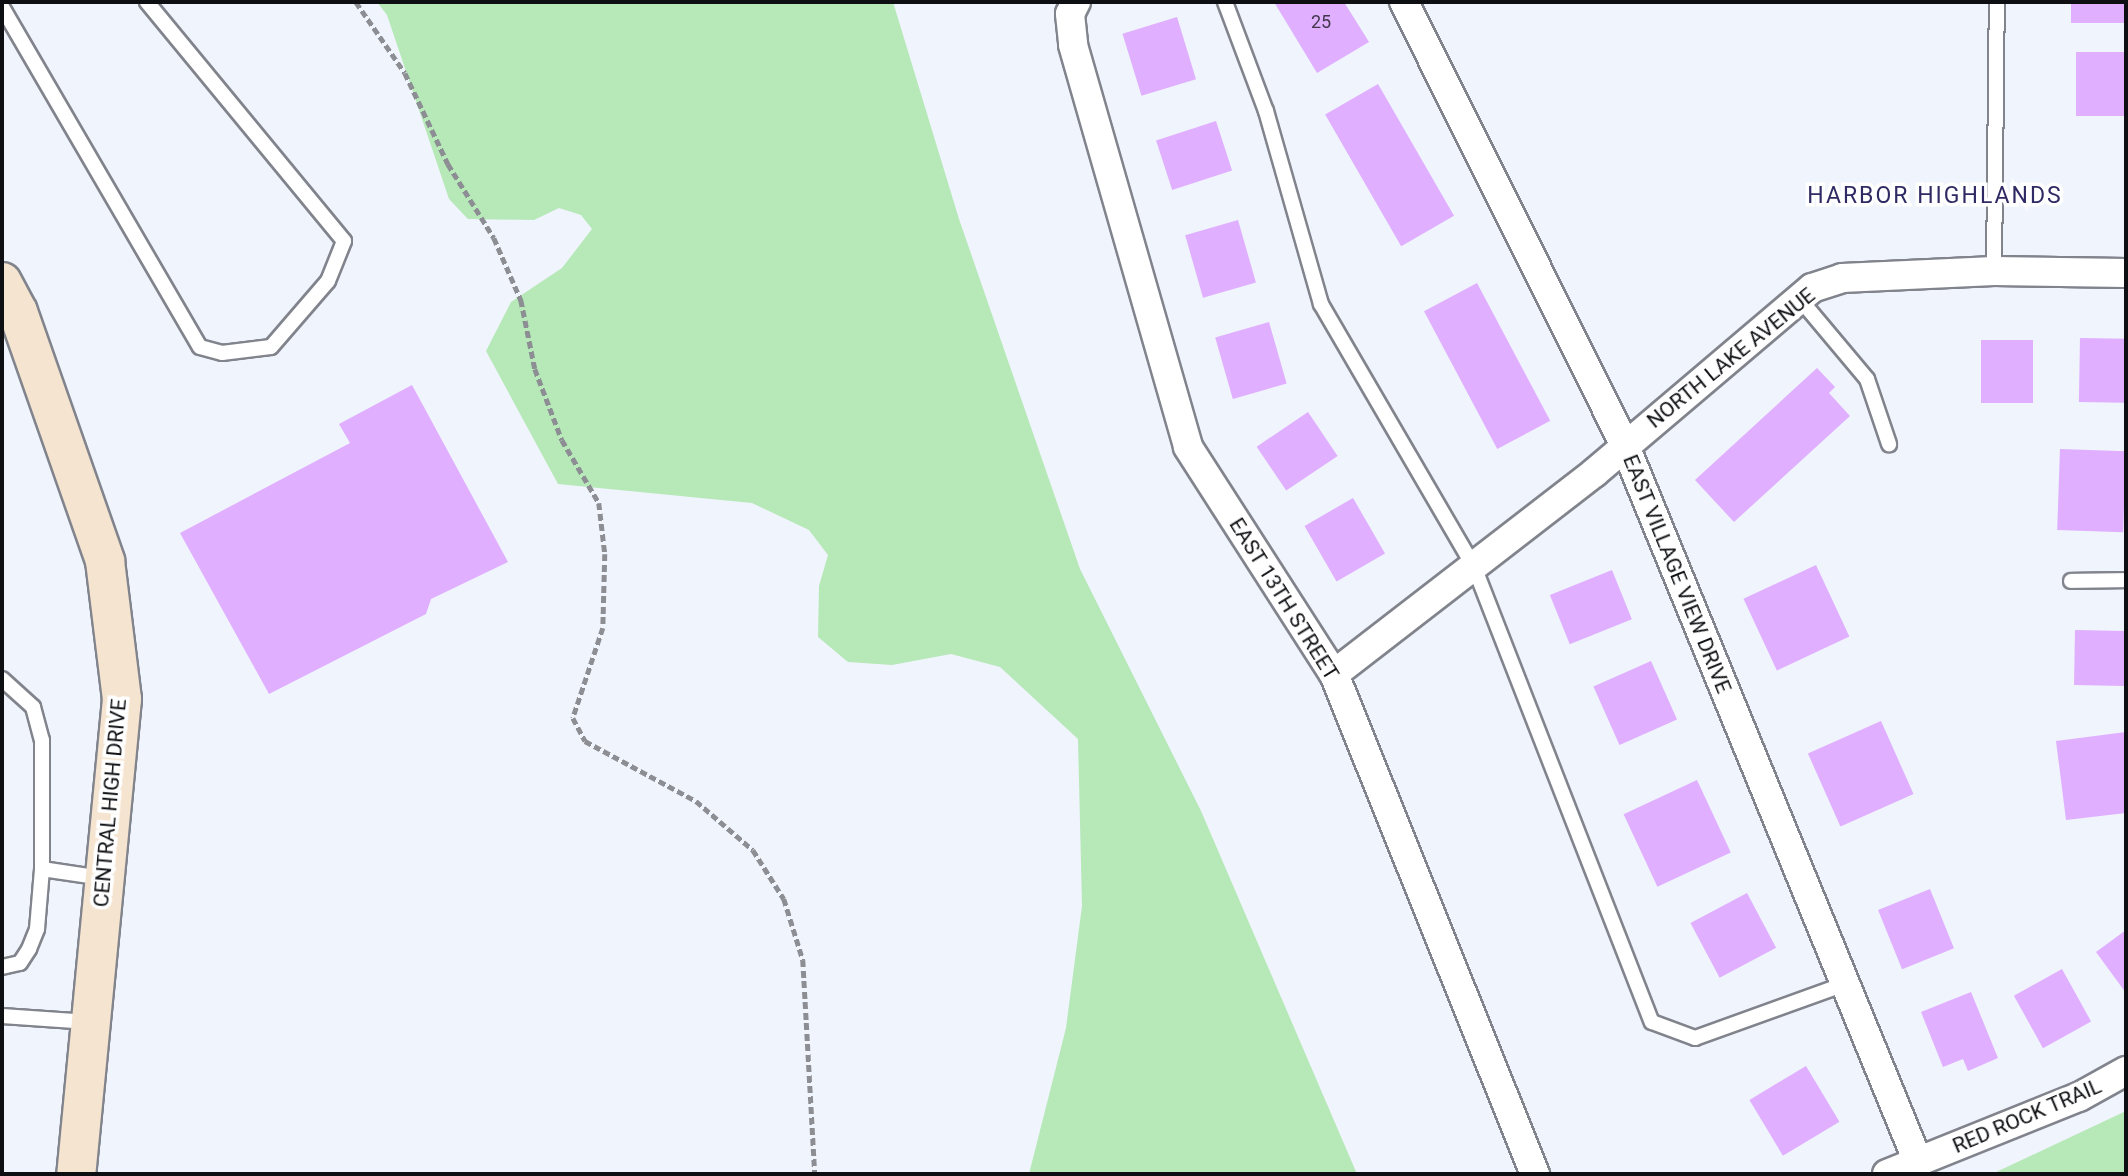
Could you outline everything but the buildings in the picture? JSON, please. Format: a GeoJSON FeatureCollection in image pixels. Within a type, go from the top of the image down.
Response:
{"type":"FeatureCollection","features":[{"type":"Feature","properties":{"kind":"street","name":"EAST VILLAGE VIEW DRIVE"},"geometry":{"type":"LineString","coordinates":[[1404,2],[1625,446],[1918,1161]]}},
{"type":"Feature","properties":{"kind":"street","name":"EAST 13TH STREET"},"geometry":{"type":"LineString","coordinates":[[1073,8],[1073,46],[1188,447],[1334,674],[1535,1174]]}},
{"type":"Feature","properties":{"kind":"street","name":"NORTH LAKE AVENUE"},"geometry":{"type":"LineString","coordinates":[[1334,674],[1475,569],[1812,288],[1842,278],[1994,271],[2126,272]]}},
{"type":"Feature","properties":{"kind":"street","name":"CENTRAL HIGH DRIVE"},"geometry":{"type":"LineString","coordinates":[[2,282],[18,312],[105,561],[122,699],[76,1174]]}},
{"type":"Feature","properties":{"kind":"street","name":"RED ROCK TRAIL"},"geometry":{"type":"LineString","coordinates":[[1887,1174],[2080,1097],[2126,1071]]}},
{"type":"Feature","properties":{"kind":"lane"},"geometry":{"type":"LineString","coordinates":[[2,7],[200,347],[222,353],[271,347],[328,281],[344,241],[148,2]]}},
{"type":"Feature","properties":{"kind":"lane"},"geometry":{"type":"LineString","coordinates":[[1225,2],[1266,111],[1321,304],[1475,569],[1652,1022],[1695,1038],[1845,984]]}},
{"type":"Feature","properties":{"kind":"lane"},"geometry":{"type":"LineString","coordinates":[[1994,271],[1997,2]]}},
{"type":"Feature","properties":{"kind":"lane"},"geometry":{"type":"LineString","coordinates":[[1799,298],[1867,379],[1889,444]]}},
{"type":"Feature","properties":{"kind":"lane"},"geometry":{"type":"LineString","coordinates":[[2070,580],[2126,580]]}},
{"type":"Feature","properties":{"kind":"lane"},"geometry":{"type":"LineString","coordinates":[[2,679],[33,707],[42,740],[42,869],[37,929],[29,950],[20,963],[2,967]]}},
{"type":"Feature","properties":{"kind":"lane"},"geometry":{"type":"LineString","coordinates":[[42,869],[104,878]]}},
{"type":"Feature","properties":{"kind":"lane"},"geometry":{"type":"LineString","coordinates":[[2,1016],[90,1022]]}},
{"type":"Feature","properties":{"kind":"path"},"geometry":{"type":"LineString","coordinates":[[356,2],[405,73],[448,164],[494,237],[521,300],[535,369],[562,440],[599,503],[605,554],[603,628],[573,718],[586,741],[706,809],[753,850],[784,899],[803,960],[815,1174]]}},
{"type":"Feature","properties":{"kind":"green space"},"geometry":{"type":"Polygon","coordinates":[[[377,2],[893,2],[959,219],[1080,569],[1201,811],[1357,1174],[1029,1174],[1066,1028],[1082,906],[1078,739],[1000,667],[951,654],[892,665],[848,662],[818,637],[819,586],[828,555],[809,530],[752,503],[558,484],[486,351],[511,302],[562,268],[592,229],[581,215],[559,208],[534,220],[468,219],[449,199],[387,15],[377,2]]]}},
{"type":"Feature","properties":{"kind":"green space"},"geometry":{"type":"Polygon","coordinates":[[[2126,1111],[2126,1174],[1992,1174],[2126,1111]]]}},
{"type":"Feature","properties":{"kind":"district","name":"HARBOR HIGHLANDS"},"geometry":{"type":"Point","coordinates":[1935,196]}}]}
